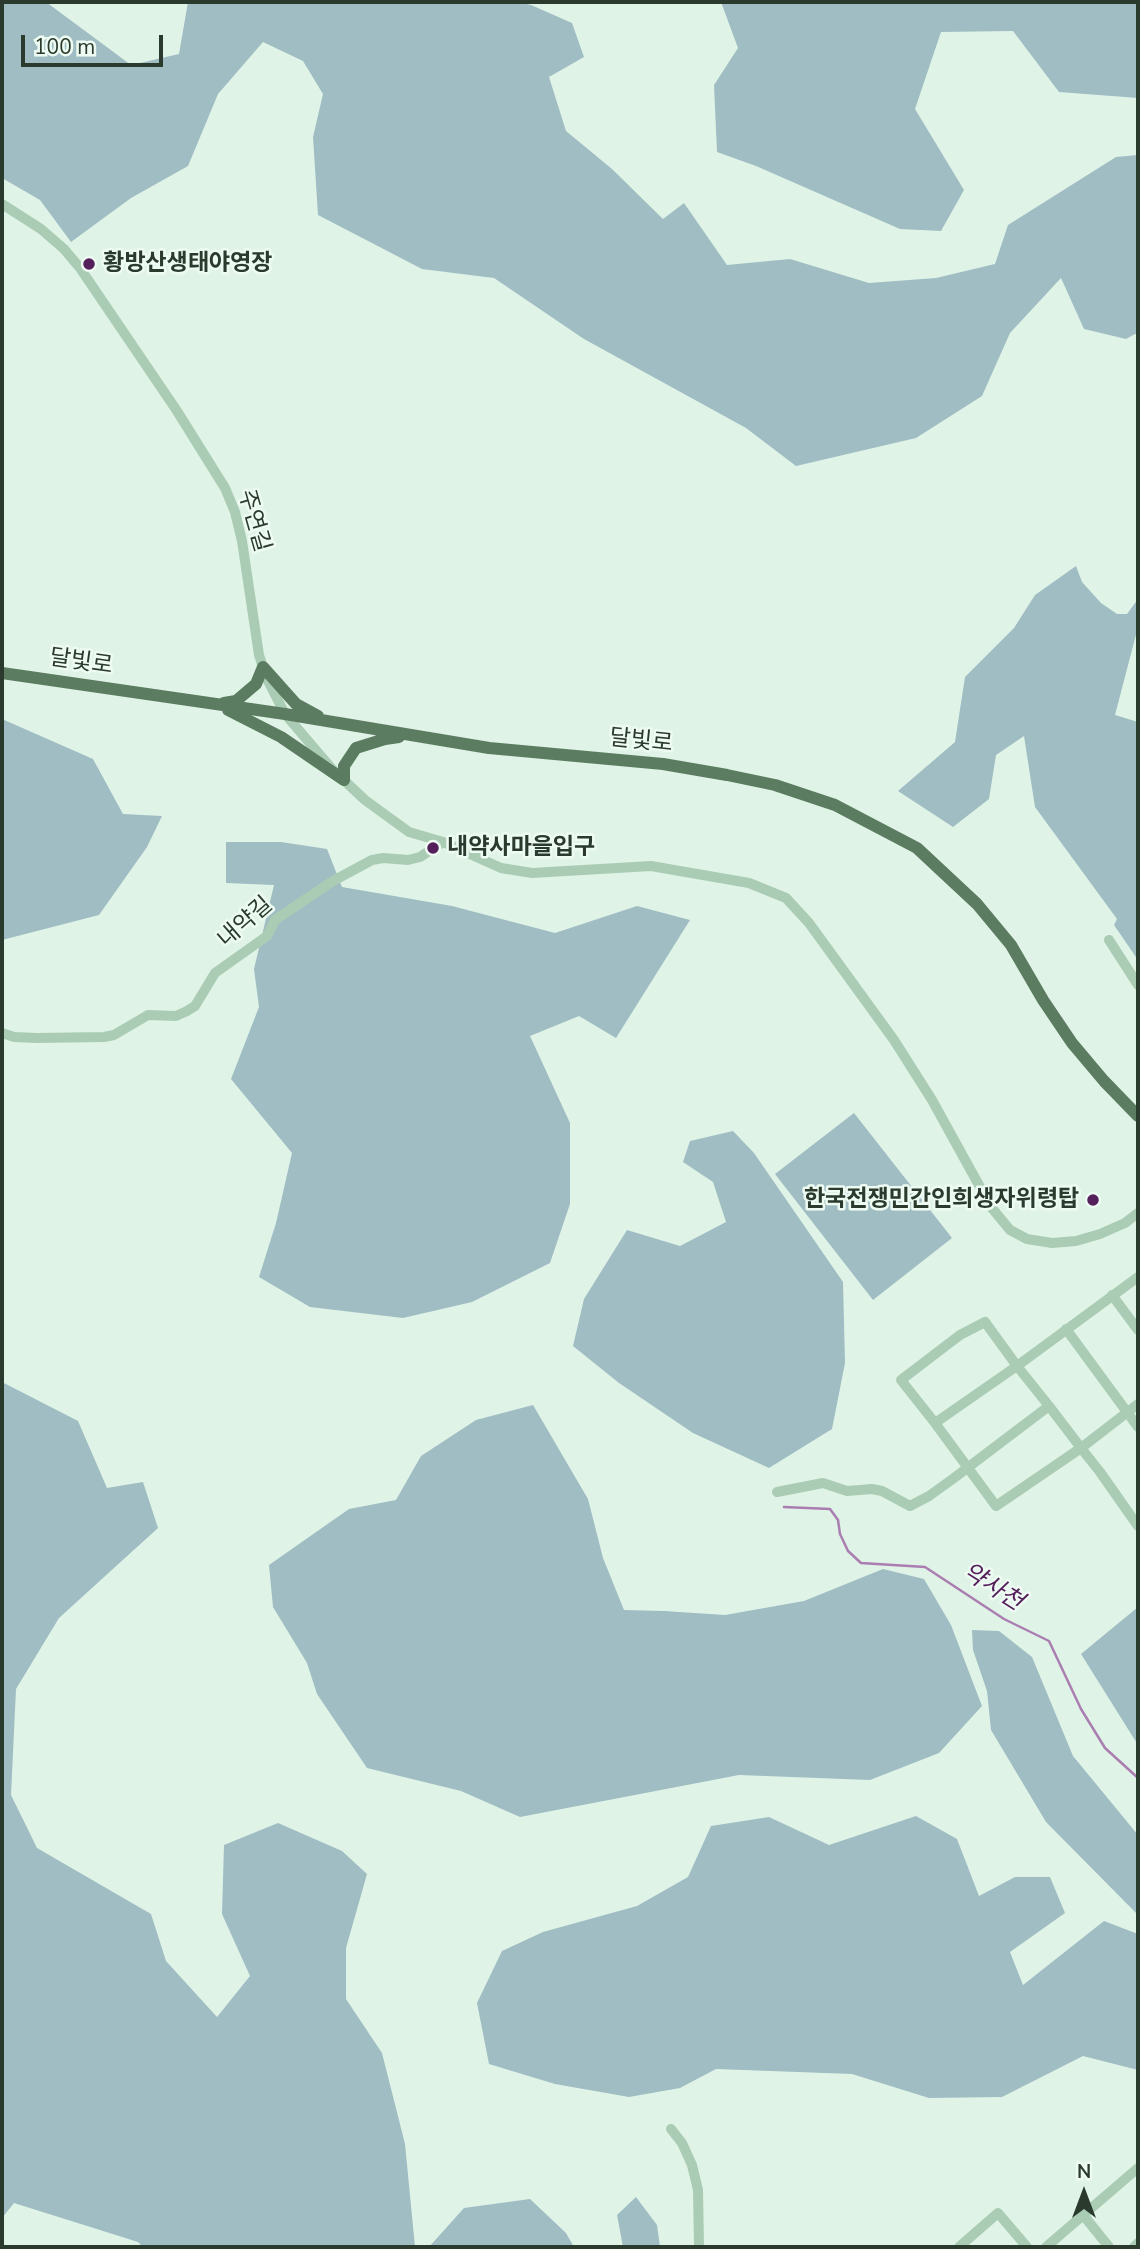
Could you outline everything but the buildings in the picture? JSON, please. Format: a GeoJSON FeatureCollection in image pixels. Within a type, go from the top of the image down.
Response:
{"type":"FeatureCollection","features":[{"type":"Feature","properties":{"kind":"main road"},"geometry":{"type":"LineString","coordinates":[[217,704],[236,701],[256,684],[263,667],[296,704],[328,721]]}},
{"type":"Feature","properties":{"kind":"main road","name":"달빛로"},"geometry":{"type":"LineString","coordinates":[[3,673],[285,714],[489,748],[663,764],[775,785],[808,796],[858,816],[917,848],[977,904],[1011,945],[1072,1043],[1104,1082],[1138,1116]]}},
{"type":"Feature","properties":{"kind":"main road"},"geometry":{"type":"LineString","coordinates":[[217,704],[281,737],[344,780]]}},
{"type":"Feature","properties":{"kind":"main road"},"geometry":{"type":"LineString","coordinates":[[344,780],[344,766],[356,748],[386,738],[416,736]]}},
{"type":"Feature","properties":{"kind":"street","name":"주연길"},"geometry":{"type":"LineString","coordinates":[[2,204],[41,229],[64,249],[80,268],[177,411],[225,488],[243,541],[259,655],[285,714],[365,800],[409,832],[443,842]]}},
{"type":"Feature","properties":{"kind":"street","name":"내약길"},"geometry":{"type":"LineString","coordinates":[[2,1033],[14,1037],[37,1038],[104,1037],[114,1035],[148,1015],[176,1016],[195,1006],[215,973],[267,936],[275,919],[333,881],[372,860],[408,860],[421,857],[443,842]]}},
{"type":"Feature","properties":{"kind":"street"},"geometry":{"type":"LineString","coordinates":[[443,842],[482,861],[518,872],[651,866],[749,883],[786,898],[851,978],[894,1040],[932,1100],[991,1207],[1010,1230],[1027,1240],[1052,1243],[1076,1241],[1125,1223],[1138,1213]]}},
{"type":"Feature","properties":{"kind":"street"},"geometry":{"type":"LineString","coordinates":[[1109,940],[1138,985]]}},
{"type":"Feature","properties":{"kind":"street"},"geometry":{"type":"LineString","coordinates":[[935,1423],[1138,1277]]}},
{"type":"Feature","properties":{"kind":"street"},"geometry":{"type":"LineString","coordinates":[[1112,1295],[1138,1331]]}},
{"type":"Feature","properties":{"kind":"street"},"geometry":{"type":"LineString","coordinates":[[1138,1404],[1081,1448],[996,1506],[901,1380],[960,1335],[985,1322],[1081,1448],[1138,1526]]}},
{"type":"Feature","properties":{"kind":"street"},"geometry":{"type":"LineString","coordinates":[[1066,1329],[1138,1427]]}},
{"type":"Feature","properties":{"kind":"street"},"geometry":{"type":"LineString","coordinates":[[777,1492],[822,1483],[848,1491],[882,1491],[910,1506],[929,1496],[1049,1406]]}},
{"type":"Feature","properties":{"kind":"street"},"geometry":{"type":"LineString","coordinates":[[671,2129],[682,2143],[692,2165],[698,2190],[699,2247]]}},
{"type":"Feature","properties":{"kind":"street"},"geometry":{"type":"LineString","coordinates":[[1046,2247],[1138,2168]]}},
{"type":"Feature","properties":{"kind":"street"},"geometry":{"type":"LineString","coordinates":[[959,2247],[998,2213],[1027,2247]]}},
{"type":"Feature","properties":{"kind":"street"},"geometry":{"type":"LineString","coordinates":[[1084,2217],[1109,2247]]}},
{"type":"Feature","properties":{"kind":"street"},"geometry":{"type":"LineString","coordinates":[[1134,2247],[1138,2243]]}},
{"type":"Feature","properties":{"kind":"shaded area"},"geometry":{"type":"Polygon","coordinates":[[[2,2],[46,2],[131,65],[179,54],[188,2],[518,2],[531,5],[572,23],[584,57],[549,77],[566,131],[612,169],[663,219],[684,203],[727,265],[790,259],[869,283],[936,278],[995,264],[1008,225],[1116,157],[1138,155],[1138,335],[1126,339],[1084,329],[1061,278],[1010,333],[982,396],[916,438],[796,466],[746,428],[584,339],[494,278],[422,269],[318,215],[313,137],[323,94],[303,61],[263,42],[218,94],[188,166],[131,198],[71,242],[40,200],[2,178],[2,2]]]}},
{"type":"Feature","properties":{"kind":"shaded area"},"geometry":{"type":"Polygon","coordinates":[[[721,2],[1138,2],[1138,98],[1059,92],[1013,31],[941,32],[915,109],[964,190],[941,231],[900,229],[756,166],[717,152],[714,85],[738,48],[721,2]]]}},
{"type":"Feature","properties":{"kind":"shaded area"},"geometry":{"type":"Polygon","coordinates":[[[1076,566],[1082,582],[1101,603],[1117,614],[1127,614],[1138,599],[1138,627],[1115,715],[1138,722],[1138,960],[1114,925],[1117,919],[1035,807],[1024,736],[996,755],[989,799],[953,827],[898,791],[955,742],[965,677],[1014,628],[1035,595],[1076,566]]]}},
{"type":"Feature","properties":{"kind":"shaded area"},"geometry":{"type":"Polygon","coordinates":[[[2,719],[93,759],[123,814],[162,816],[147,847],[99,915],[2,940],[2,719]]]}},
{"type":"Feature","properties":{"kind":"shaded area"},"geometry":{"type":"Polygon","coordinates":[[[226,842],[281,842],[327,849],[342,887],[452,906],[555,933],[637,906],[690,920],[616,1038],[579,1016],[530,1036],[570,1123],[570,1204],[550,1263],[472,1302],[403,1318],[310,1307],[259,1277],[276,1223],[292,1153],[231,1079],[259,1007],[254,969],[274,885],[226,883],[226,842]]]}},
{"type":"Feature","properties":{"kind":"shaded area"},"geometry":{"type":"Polygon","coordinates":[[[854,1113],[952,1238],[873,1300],[775,1174],[854,1113]]]}},
{"type":"Feature","properties":{"kind":"shaded area"},"geometry":{"type":"Polygon","coordinates":[[[733,1131],[754,1153],[843,1282],[845,1363],[832,1429],[769,1468],[693,1433],[619,1383],[573,1346],[584,1299],[627,1230],[680,1246],[726,1222],[713,1182],[683,1162],[690,1141],[733,1131]]]}},
{"type":"Feature","properties":{"kind":"shaded area"},"geometry":{"type":"Polygon","coordinates":[[[2,1382],[78,1421],[107,1488],[143,1482],[158,1528],[59,1618],[16,1689],[11,1795],[37,1848],[151,1914],[166,1961],[217,2017],[250,1976],[222,1914],[224,1845],[278,1823],[342,1851],[367,1874],[346,1948],[346,1999],[382,2053],[405,2144],[415,2247],[143,2247],[138,2242],[14,2203],[2,2218],[2,1382]]]}},
{"type":"Feature","properties":{"kind":"shaded area"},"geometry":{"type":"Polygon","coordinates":[[[533,1405],[588,1499],[603,1558],[624,1610],[725,1615],[804,1601],[883,1569],[924,1579],[951,1625],[982,1706],[939,1753],[870,1780],[739,1775],[520,1817],[461,1791],[367,1768],[317,1694],[307,1663],[273,1607],[269,1565],[349,1509],[396,1500],[421,1456],[476,1420],[533,1405]]]}},
{"type":"Feature","properties":{"kind":"shaded area"},"geometry":{"type":"Polygon","coordinates":[[[1138,1607],[1138,1745],[1081,1654],[1138,1607]]]}},
{"type":"Feature","properties":{"kind":"shaded area"},"geometry":{"type":"Polygon","coordinates":[[[972,1630],[999,1631],[1032,1657],[1073,1756],[1138,1835],[1138,1915],[1046,1822],[991,1730],[987,1691],[973,1650],[972,1630]]]}},
{"type":"Feature","properties":{"kind":"shaded area"},"geometry":{"type":"Polygon","coordinates":[[[916,1816],[957,1839],[979,1896],[1015,1877],[1050,1877],[1065,1913],[1010,1952],[1023,1985],[1104,1921],[1138,1934],[1138,2070],[1083,2056],[1002,2097],[929,2098],[852,2074],[716,2069],[680,2088],[629,2097],[555,2084],[489,2064],[477,2003],[502,1951],[543,1932],[637,1906],[688,1877],[711,1826],[769,1817],[829,1845],[916,1816]]]}},
{"type":"Feature","properties":{"kind":"shaded area"},"geometry":{"type":"Polygon","coordinates":[[[636,2197],[657,2225],[660,2247],[623,2247],[617,2215],[636,2197]]]}},
{"type":"Feature","properties":{"kind":"shaded area"},"geometry":{"type":"Polygon","coordinates":[[[530,2199],[566,2233],[574,2247],[429,2247],[464,2208],[530,2199]]]}},
{"type":"Feature","properties":{"kind":"waterway","name":"약사천"},"geometry":{"type":"LineString","coordinates":[[784,1507],[830,1509],[838,1520],[840,1534],[848,1551],[861,1563],[925,1567],[1004,1619],[1049,1641],[1081,1709],[1105,1748],[1138,1778]]}},
{"type":"Feature","properties":{"kind":"place","name":"황방산생태야영장"},"geometry":{"type":"Point","coordinates":[89,264]}},
{"type":"Feature","properties":{"kind":"place","name":"내약사마을입구"},"geometry":{"type":"Point","coordinates":[433,848]}},
{"type":"Feature","properties":{"kind":"place","name":"한국전쟁민간인희생자위령탑"},"geometry":{"type":"Point","coordinates":[1093,1200]}}]}
